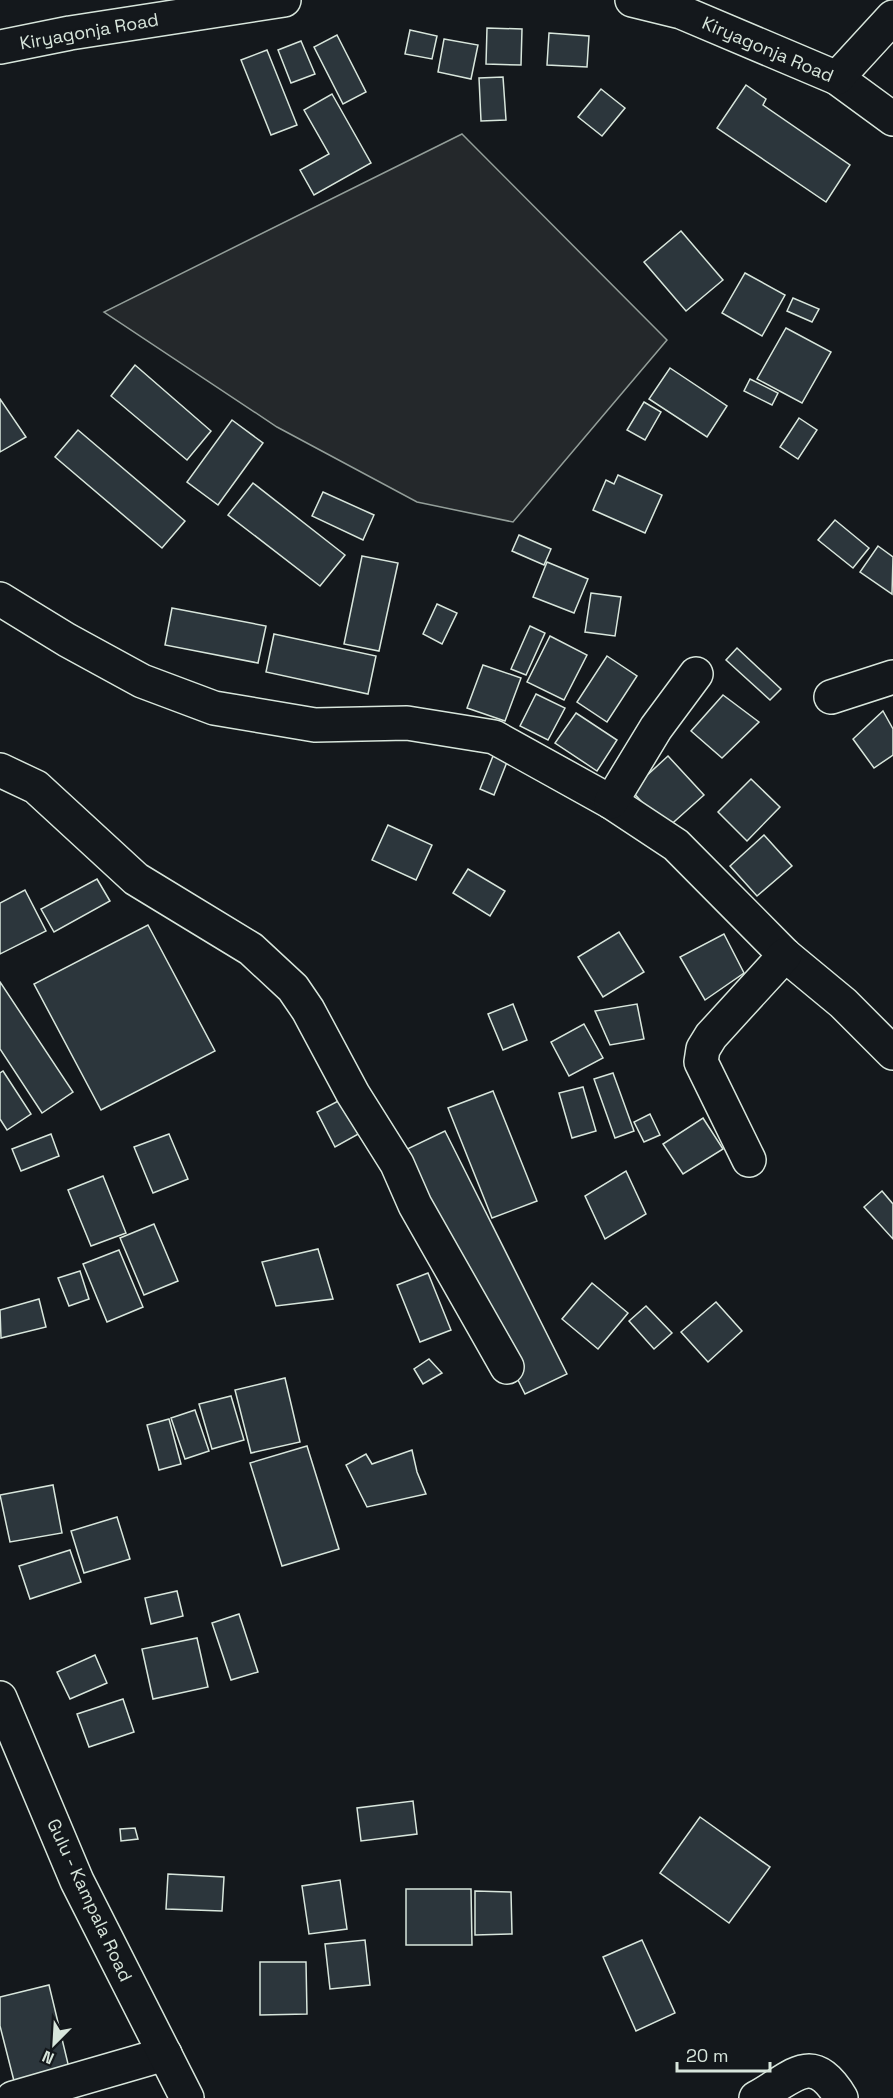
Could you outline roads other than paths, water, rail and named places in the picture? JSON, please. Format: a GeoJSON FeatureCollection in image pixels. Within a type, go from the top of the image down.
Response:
{"type":"FeatureCollection","features":[{"type":"Feature","properties":{"kind":"street","name":"Kiryagonja Road"},"geometry":{"type":"LineString","coordinates":[[0,47],[70,33],[284,0]]}},
{"type":"Feature","properties":{"kind":"street","name":"Kiryagonja Road"},"geometry":{"type":"LineString","coordinates":[[633,0],[675,6],[837,78],[893,119]]}},
{"type":"Feature","properties":{"kind":"street"},"geometry":{"type":"LineString","coordinates":[[837,78],[893,17]]}},
{"type":"Feature","properties":{"kind":"street"},"geometry":{"type":"LineString","coordinates":[[0,599],[67,640],[142,681],[214,708],[315,725],[407,723],[494,738],[611,802],[676,845],[712,878],[785,955],[843,1003],[893,1053]]}},
{"type":"Feature","properties":{"kind":"street"},"geometry":{"type":"LineString","coordinates":[[611,802],[656,728],[696,674]]}},
{"type":"Feature","properties":{"kind":"street"},"geometry":{"type":"LineString","coordinates":[[831,697],[893,677]]}},
{"type":"Feature","properties":{"kind":"street"},"geometry":{"type":"LineString","coordinates":[[0,770],[36,788],[136,879],[251,949],[293,988],[308,1010],[353,1094],[397,1164],[415,1205],[507,1367]]}},
{"type":"Feature","properties":{"kind":"street"},"geometry":{"type":"LineString","coordinates":[[749,1160],[701,1062],[703,1049],[711,1036],[785,955]]}},
{"type":"Feature","properties":{"kind":"street","name":"Gulu - Kampala Road"},"geometry":{"type":"LineString","coordinates":[[0,1698],[77,1881],[187,2098]]}},
{"type":"Feature","properties":{"kind":"street"},"geometry":{"type":"LineString","coordinates":[[13,2098],[165,2054]]}},
{"type":"Feature","properties":{"kind":"street"},"geometry":{"type":"LineString","coordinates":[[756,2098],[796,2072],[819,2072],[832,2082],[842,2098]]}}]}
